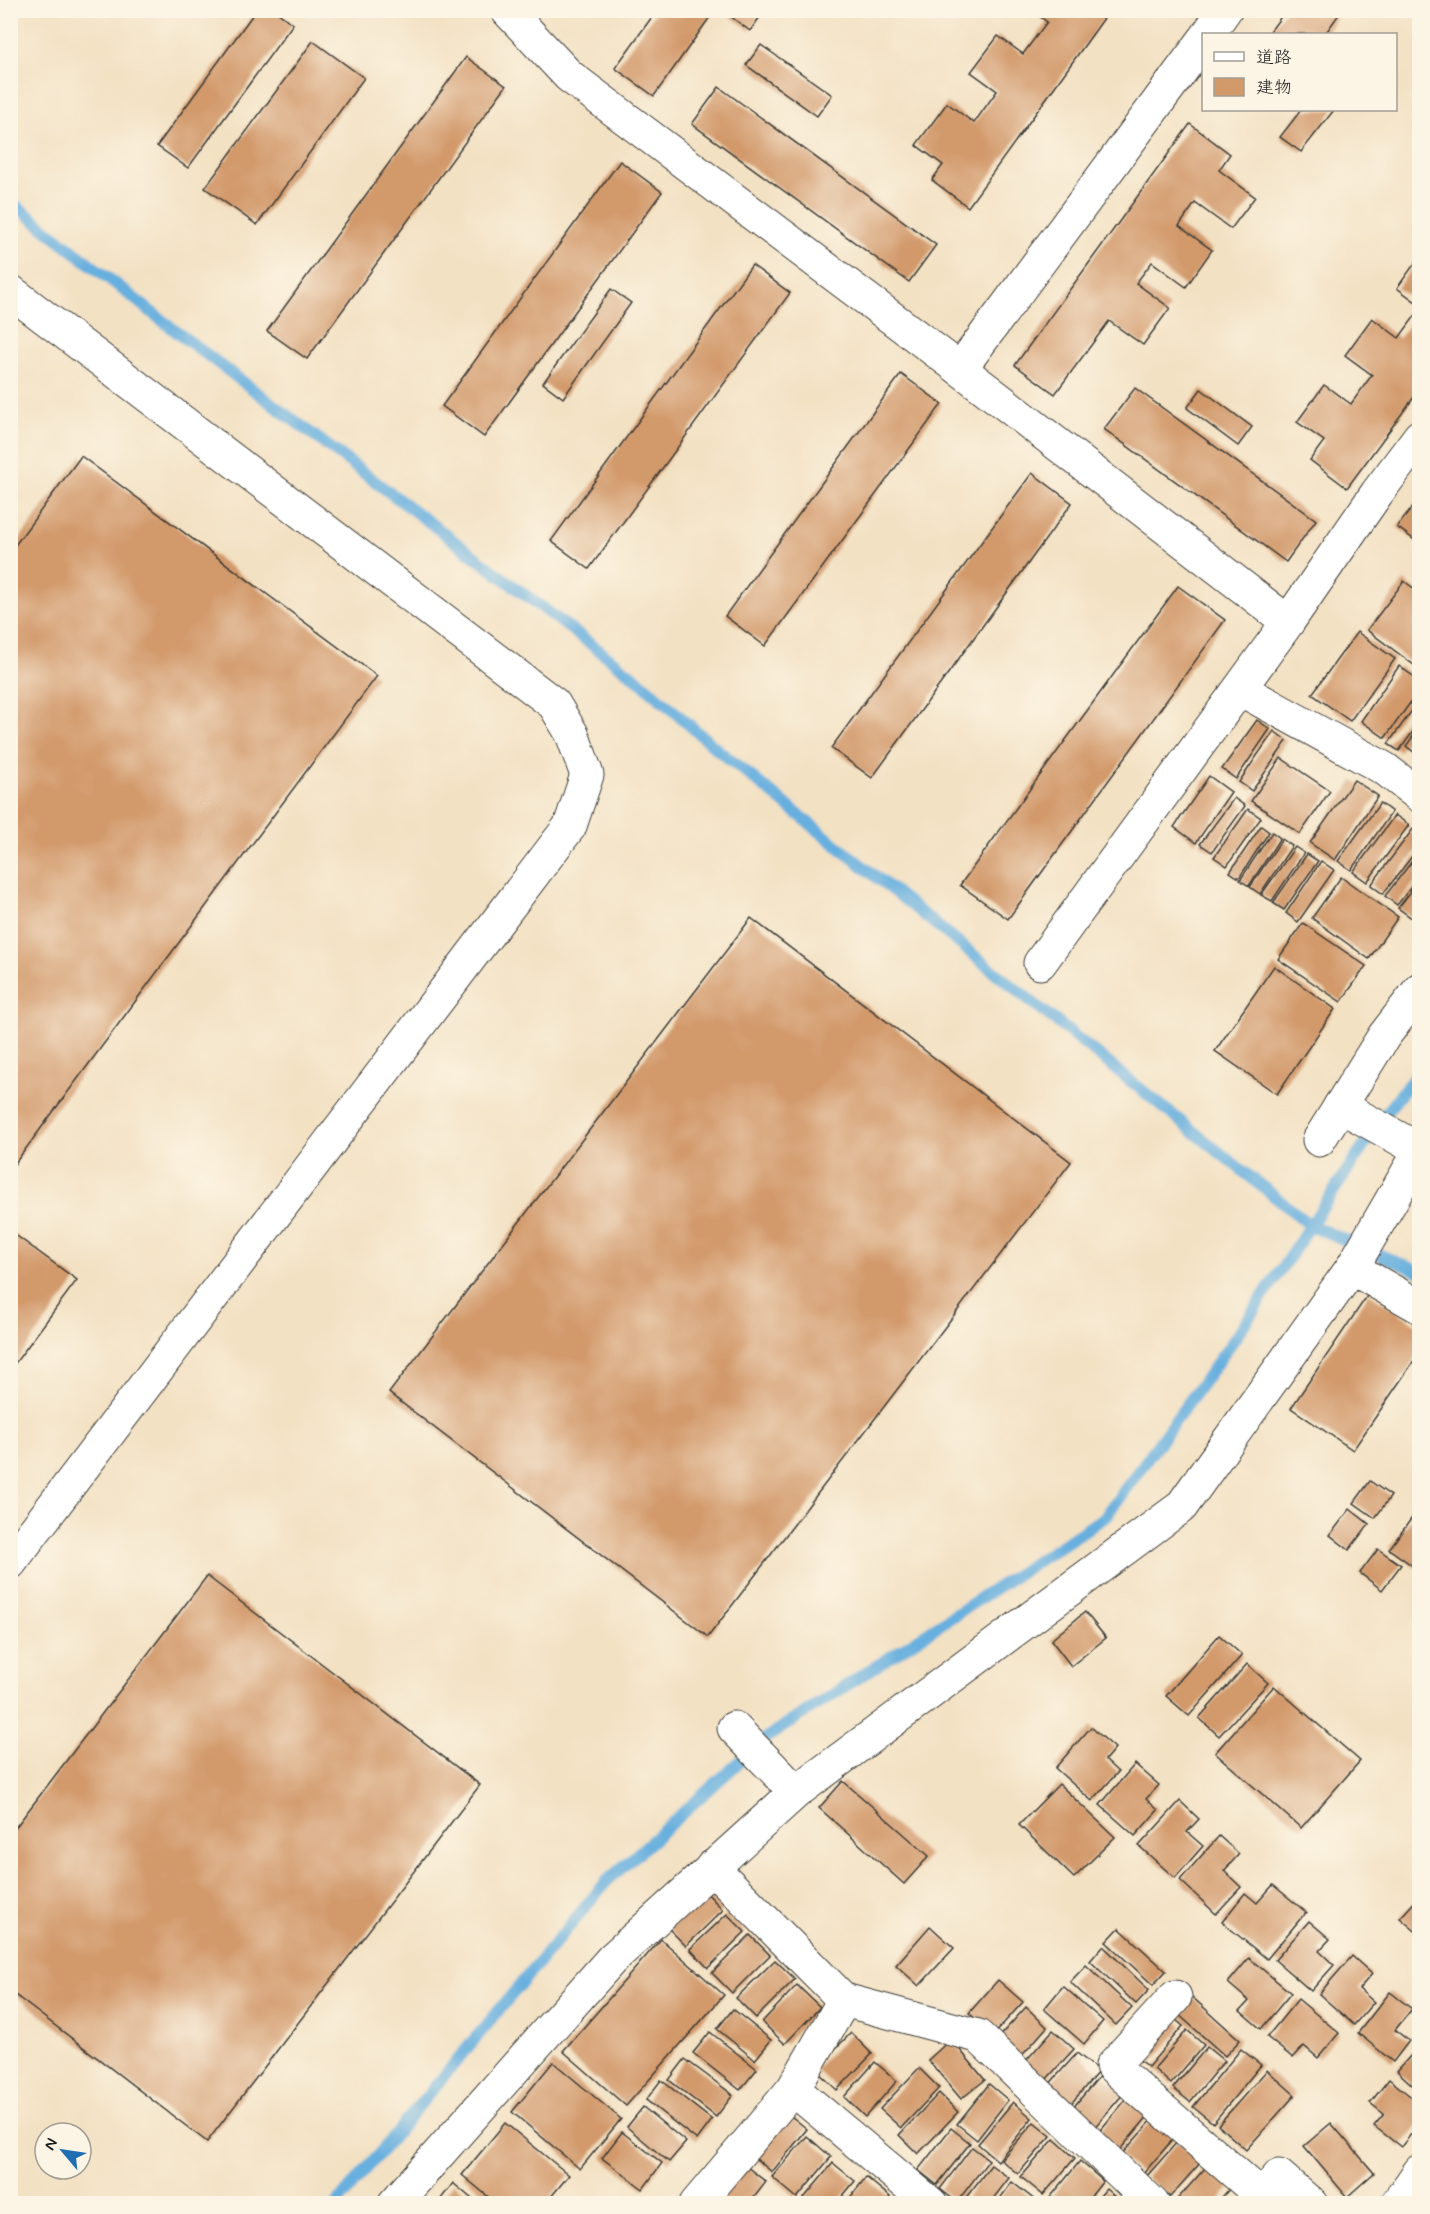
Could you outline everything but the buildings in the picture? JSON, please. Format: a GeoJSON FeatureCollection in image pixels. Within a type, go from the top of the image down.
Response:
{"type":"FeatureCollection","features":[{"type":"Feature","properties":{"kind":"street"},"geometry":{"type":"LineString","coordinates":[[507,10],[569,76],[960,369],[1288,622]]}},
{"type":"Feature","properties":{"kind":"street"},"geometry":{"type":"LineString","coordinates":[[1209,33],[1225,10]]}},
{"type":"Feature","properties":{"kind":"street"},"geometry":{"type":"LineString","coordinates":[[960,369],[1202,41]]}},
{"type":"Feature","properties":{"kind":"street"},"geometry":{"type":"LineString","coordinates":[[10,291],[554,704],[572,734],[587,774],[570,825],[10,1563]]}},
{"type":"Feature","properties":{"kind":"street"},"geometry":{"type":"LineString","coordinates":[[1040,963],[1240,689],[1377,493],[1416,449]]}},
{"type":"Feature","properties":{"kind":"street"},"geometry":{"type":"LineString","coordinates":[[1240,689],[1385,769],[1419,796]]}},
{"type":"Feature","properties":{"kind":"street"},"geometry":{"type":"LineString","coordinates":[[1319,1140],[1384,1036],[1419,989]]}},
{"type":"Feature","properties":{"kind":"street"},"geometry":{"type":"LineString","coordinates":[[394,2204],[612,1959],[796,1792],[1181,1507],[1352,1268],[1419,1150],[1340,1106]]}},
{"type":"Feature","properties":{"kind":"street"},"geometry":{"type":"LineString","coordinates":[[1352,1268],[1419,1307]]}},
{"type":"Feature","properties":{"kind":"street"},"geometry":{"type":"LineString","coordinates":[[734,1728],[796,1792]]}},
{"type":"Feature","properties":{"kind":"street"},"geometry":{"type":"LineString","coordinates":[[712,1867],[844,2000],[978,2036],[1153,2204]]}},
{"type":"Feature","properties":{"kind":"street"},"geometry":{"type":"LineString","coordinates":[[1175,1997],[1112,2066],[1260,2200],[1280,2176],[1311,2204]]}},
{"type":"Feature","properties":{"kind":"street"},"geometry":{"type":"LineString","coordinates":[[696,2204],[793,2089],[844,2000]]}},
{"type":"Feature","properties":{"kind":"street"},"geometry":{"type":"LineString","coordinates":[[793,2089],[932,2204]]}},
{"type":"Feature","properties":{"kind":"street"},"geometry":{"type":"LineString","coordinates":[[1397,2204],[1419,2171]]}},
{"type":"Feature","properties":{"kind":"waterway"},"geometry":{"type":"LineString","coordinates":[[10,201],[182,336],[641,682],[713,746],[1310,1225],[1420,1272]]}},
{"type":"Feature","properties":{"kind":"waterway"},"geometry":{"type":"LineString","coordinates":[[337,2204],[606,1882],[766,1738],[1105,1517],[1233,1341],[1388,1110],[1420,1070]]}}]}
